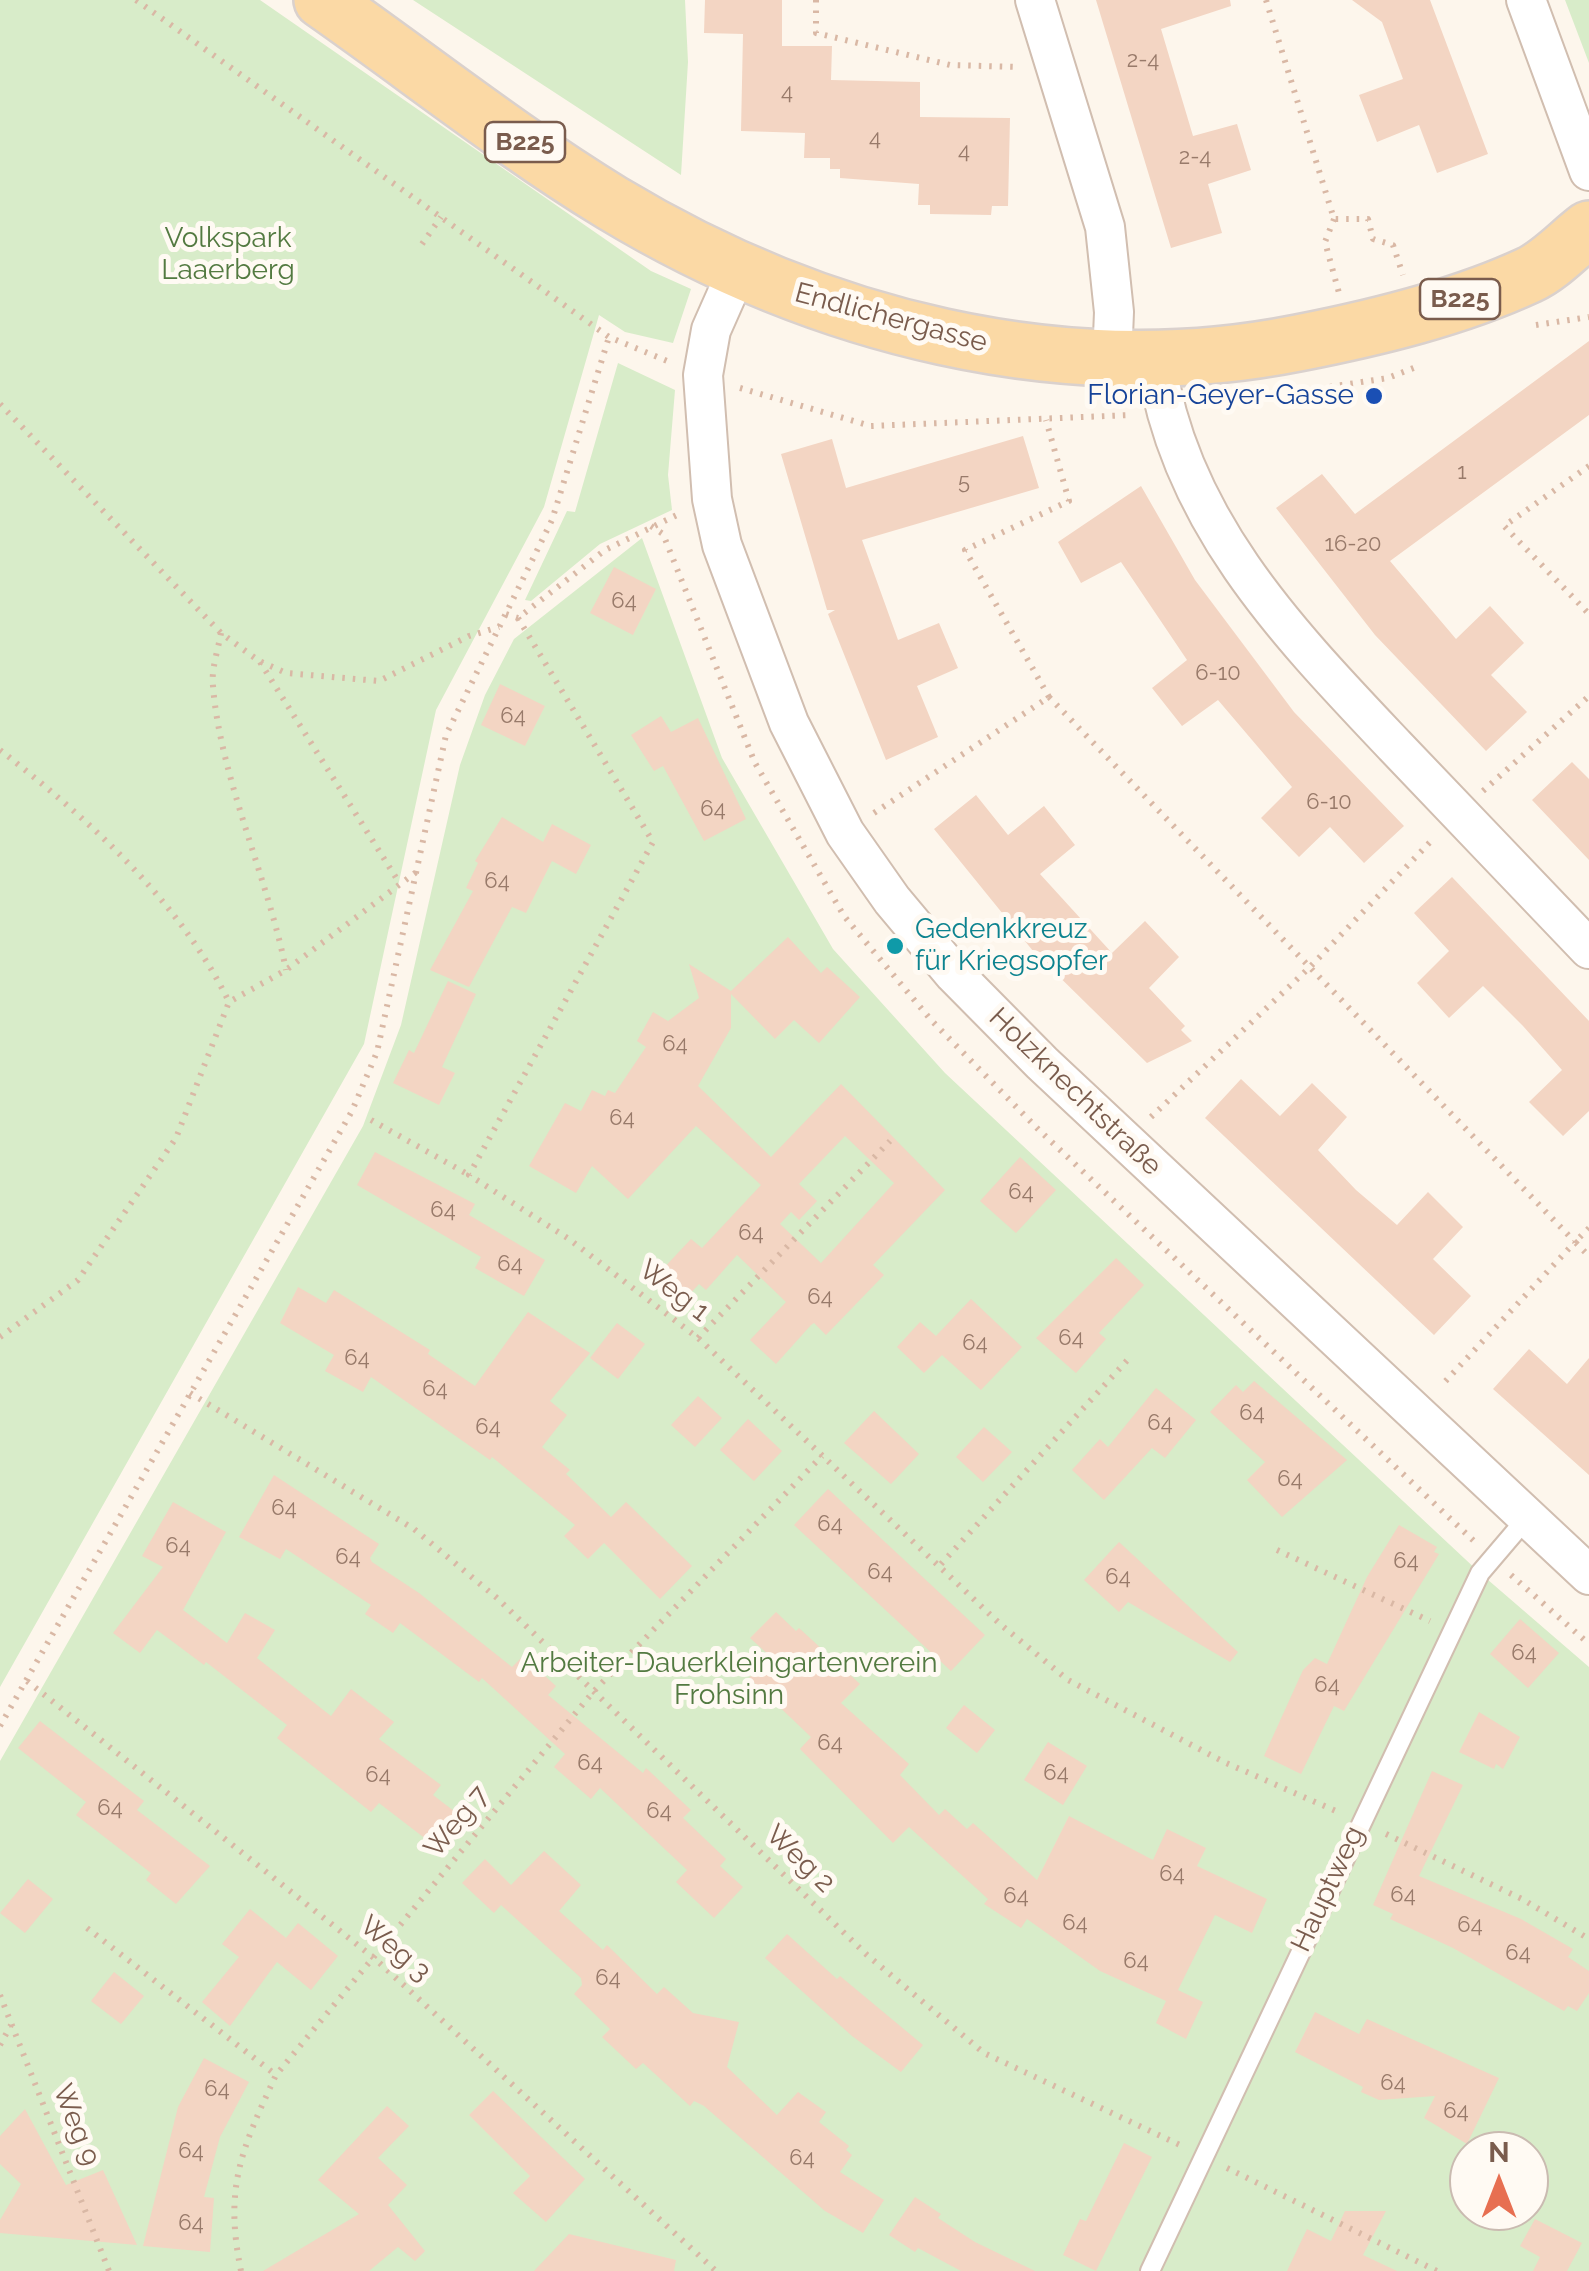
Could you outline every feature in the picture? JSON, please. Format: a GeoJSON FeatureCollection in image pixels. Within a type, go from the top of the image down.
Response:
{"type":"FeatureCollection","features":[{"type":"Feature","properties":{"kind":"main road","name":"Endlichergasse"},"geometry":{"type":"LineString","coordinates":[[322,0],[612,203],[738,269],[810,300],[944,338],[1143,376],[1356,332],[1532,274],[1589,229]]}},
{"type":"Feature","properties":{"kind":"main road","name":"Endlichergasse"},"geometry":{"type":"LineString","coordinates":[[1532,274],[1589,283]]}},
{"type":"Feature","properties":{"kind":"street"},"geometry":{"type":"LineString","coordinates":[[1035,0],[1143,376],[1208,512],[1278,622],[1589,949]]}},
{"type":"Feature","properties":{"kind":"street"},"geometry":{"type":"LineString","coordinates":[[1526,0],[1589,170]]}},
{"type":"Feature","properties":{"kind":"street","name":"Holzknechtstraße"},"geometry":{"type":"LineString","coordinates":[[738,269],[711,330],[703,376],[712,500],[722,545],[789,723],[844,833],[892,900],[954,974],[1042,1063],[1589,1575]]}},
{"type":"Feature","properties":{"kind":"lane","name":"Hauptweg"},"geometry":{"type":"LineString","coordinates":[[1150,2271],[1480,1573],[1526,1519]]}},
{"type":"Feature","properties":{"kind":"path"},"geometry":{"type":"LineString","coordinates":[[136,0],[609,337],[703,376]]}},
{"type":"Feature","properties":{"kind":"path"},"geometry":{"type":"LineString","coordinates":[[816,0],[816,33],[950,65],[1028,67],[1053,58]]}},
{"type":"Feature","properties":{"kind":"path"},"geometry":{"type":"LineString","coordinates":[[1266,0],[1334,220],[1325,242],[1340,294]]}},
{"type":"Feature","properties":{"kind":"path"},"geometry":{"type":"LineString","coordinates":[[422,244],[441,217]]}},
{"type":"Feature","properties":{"kind":"path"},"geometry":{"type":"LineString","coordinates":[[1334,220],[1368,220],[1373,239],[1393,245],[1403,275]]}},
{"type":"Feature","properties":{"kind":"path"},"geometry":{"type":"LineString","coordinates":[[0,1726],[352,1111],[378,1052],[446,735],[552,520],[609,337]]}},
{"type":"Feature","properties":{"kind":"path"},"geometry":{"type":"LineString","coordinates":[[736,404],[734,386],[871,426],[1123,416],[1143,376]]}},
{"type":"Feature","properties":{"kind":"path"},"geometry":{"type":"LineString","coordinates":[[0,404],[221,633],[259,661],[286,672],[379,681],[470,636],[500,626]]}},
{"type":"Feature","properties":{"kind":"path"},"geometry":{"type":"LineString","coordinates":[[1046,420],[1069,501],[965,550],[1049,697],[1589,1256]]}},
{"type":"Feature","properties":{"kind":"path"},"geometry":{"type":"LineString","coordinates":[[1589,466],[1504,526],[1589,614]]}},
{"type":"Feature","properties":{"kind":"path"},"geometry":{"type":"LineString","coordinates":[[518,618],[604,550],[712,500]]}},
{"type":"Feature","properties":{"kind":"path"},"geometry":{"type":"LineString","coordinates":[[469,1175],[653,842],[518,618],[506,614]]}},
{"type":"Feature","properties":{"kind":"path"},"geometry":{"type":"LineString","coordinates":[[221,633],[212,684],[234,784],[276,920],[286,970]]}},
{"type":"Feature","properties":{"kind":"path"},"geometry":{"type":"LineString","coordinates":[[259,661],[400,884]]}},
{"type":"Feature","properties":{"kind":"path"},"geometry":{"type":"LineString","coordinates":[[1148,1120],[1310,967],[1458,812],[1589,696]]}},
{"type":"Feature","properties":{"kind":"path"},"geometry":{"type":"LineString","coordinates":[[872,815],[1049,697]]}},
{"type":"Feature","properties":{"kind":"path"},"geometry":{"type":"LineString","coordinates":[[0,750],[74,808],[174,917],[212,968],[229,1002]]}},
{"type":"Feature","properties":{"kind":"path"},"geometry":{"type":"LineString","coordinates":[[864,801],[878,825]]}},
{"type":"Feature","properties":{"kind":"path"},"geometry":{"type":"LineString","coordinates":[[0,1337],[78,1280],[176,1138],[229,1002],[286,970],[420,869]]}},
{"type":"Feature","properties":{"kind":"path"},"geometry":{"type":"LineString","coordinates":[[1134,1106],[1162,1134]]}},
{"type":"Feature","properties":{"kind":"path","name":"Weg 1"},"geometry":{"type":"LineString","coordinates":[[371,1120],[469,1175],[569,1239],[698,1338],[1000,1624],[1068,1680],[1224,1762],[1522,1899],[1589,1938]]}},
{"type":"Feature","properties":{"kind":"path"},"geometry":{"type":"LineString","coordinates":[[698,1338],[890,1141]]}},
{"type":"Feature","properties":{"kind":"path"},"geometry":{"type":"LineString","coordinates":[[1415,1414],[1589,1228]]}},
{"type":"Feature","properties":{"kind":"path"},"geometry":{"type":"LineString","coordinates":[[941,1564],[1132,1355]]}},
{"type":"Feature","properties":{"kind":"path","name":"Weg 2"},"geometry":{"type":"LineString","coordinates":[[190,1393],[414,1528],[497,1598],[867,1954],[984,2053],[1437,2271]]}},
{"type":"Feature","properties":{"kind":"path","name":"Weg 7"},"geometry":{"type":"LineString","coordinates":[[241,2271],[232,2228],[232,2195],[254,2120],[276,2075],[593,1692],[822,1456]]}},
{"type":"Feature","properties":{"kind":"path"},"geometry":{"type":"LineString","coordinates":[[1277,1550],[1452,1630]]}},
{"type":"Feature","properties":{"kind":"path","name":"Weg 3"},"geometry":{"type":"LineString","coordinates":[[27,1682],[374,1958],[716,2271]]}},
{"type":"Feature","properties":{"kind":"path"},"geometry":{"type":"LineString","coordinates":[[87,1928],[276,2075]]}},
{"type":"Feature","properties":{"kind":"path","name":"Weg 9"},"geometry":{"type":"LineString","coordinates":[[0,1996],[109,2271]]}},
{"type":"Feature","properties":{"kind":"path"},"geometry":{"type":"LineString","coordinates":[[0,2045],[12,2024]]}},
{"type":"Feature","properties":{"kind":"green space","name":"Volkspark Laaerberg"},"geometry":{"type":"Polygon","coordinates":[[[0,0],[260,0],[651,271],[691,289],[673,343],[625,332],[599,315],[544,507],[436,710],[364,1044],[0,1687],[0,0]]]}},
{"type":"Feature","properties":{"kind":"green space"},"geometry":{"type":"Polygon","coordinates":[[[413,0],[685,0],[688,62],[681,175],[413,0]]]}},
{"type":"Feature","properties":{"kind":"green space"},"geometry":{"type":"Polygon","coordinates":[[[1565,0],[1589,0],[1589,63],[1565,0]]]}},
{"type":"Feature","properties":{"kind":"green space"},"geometry":{"type":"Polygon","coordinates":[[[618,363],[675,390],[668,475],[672,510],[600,544],[531,601],[525,600],[567,511],[575,512],[618,363]]]}},
{"type":"Feature","properties":{"kind":"green space","name":"Arbeiter-Dauerkleingartenverein Frohsinn"},"geometry":{"type":"Polygon","coordinates":[[[642,538],[722,758],[833,949],[945,1073],[1480,1573],[1589,1667],[1589,2271],[0,2271],[0,1761],[363,1126],[401,1025],[460,765],[485,695],[514,639],[642,538]]]}},
{"type":"Feature","properties":{"kind":"building"},"geometry":{"type":"Polygon","coordinates":[[[705,0],[782,0],[782,46],[832,46],[831,80],[920,82],[920,117],[1010,118],[1008,206],[992,206],[991,215],[930,214],[930,205],[918,205],[919,184],[840,178],[840,169],[830,169],[830,158],[804,158],[805,133],[741,131],[743,34],[704,33],[705,0]]]}},
{"type":"Feature","properties":{"kind":"building"},"geometry":{"type":"Polygon","coordinates":[[[1096,0],[1230,0],[1231,6],[1161,29],[1193,136],[1237,124],[1251,170],[1208,184],[1222,233],[1171,248],[1096,0]]]}},
{"type":"Feature","properties":{"kind":"building"},"geometry":{"type":"Polygon","coordinates":[[[1352,0],[1430,0],[1488,154],[1437,173],[1419,125],[1377,142],[1359,95],[1403,79],[1382,22],[1352,0]]]}},
{"type":"Feature","properties":{"kind":"building"},"geometry":{"type":"Polygon","coordinates":[[[1589,341],[1589,415],[1390,561],[1456,639],[1490,606],[1524,643],[1491,675],[1527,712],[1486,751],[1375,635],[1276,508],[1322,474],[1355,514],[1589,341]]]}},
{"type":"Feature","properties":{"kind":"building"},"geometry":{"type":"Polygon","coordinates":[[[1023,436],[1039,488],[862,540],[898,640],[939,623],[958,668],[917,686],[938,737],[886,760],[828,614],[835,610],[827,610],[781,454],[832,439],[846,488],[1023,436]]]}},
{"type":"Feature","properties":{"kind":"building"},"geometry":{"type":"Polygon","coordinates":[[[1141,486],[1195,580],[1294,712],[1404,826],[1364,863],[1330,827],[1299,857],[1261,818],[1292,787],[1218,700],[1182,726],[1152,688],[1187,660],[1121,562],[1081,583],[1058,542],[1141,486]]]}},
{"type":"Feature","properties":{"kind":"building"},"geometry":{"type":"Polygon","coordinates":[[[614,567],[656,589],[633,635],[590,613],[614,567]]]}},
{"type":"Feature","properties":{"kind":"building"},"geometry":{"type":"Polygon","coordinates":[[[500,684],[545,706],[525,746],[481,725],[500,684]]]}},
{"type":"Feature","properties":{"kind":"building"},"geometry":{"type":"Polygon","coordinates":[[[661,716],[671,732],[698,718],[746,819],[704,841],[663,766],[654,771],[631,735],[661,716]]]}},
{"type":"Feature","properties":{"kind":"building"},"geometry":{"type":"Polygon","coordinates":[[[1572,762],[1589,779],[1589,860],[1532,800],[1572,762]]]}},
{"type":"Feature","properties":{"kind":"building"},"geometry":{"type":"Polygon","coordinates":[[[976,795],[1008,835],[1044,806],[1075,845],[1040,874],[1112,953],[1145,921],[1179,957],[1149,988],[1185,1026],[1181,1030],[1192,1041],[1147,1063],[1033,951],[934,829],[976,795]]]}},
{"type":"Feature","properties":{"kind":"building"},"geometry":{"type":"Polygon","coordinates":[[[502,817],[543,842],[552,824],[591,845],[576,874],[552,861],[526,913],[512,907],[469,987],[430,970],[473,891],[466,888],[478,863],[475,861],[502,817]]]}},
{"type":"Feature","properties":{"kind":"building"},"geometry":{"type":"Polygon","coordinates":[[[1452,877],[1589,1021],[1589,1111],[1563,1136],[1529,1102],[1562,1070],[1523,1026],[1483,986],[1449,1018],[1417,983],[1449,951],[1414,913],[1452,877]]]}},
{"type":"Feature","properties":{"kind":"building"},"geometry":{"type":"Polygon","coordinates":[[[788,937],[821,973],[827,967],[860,997],[819,1043],[794,1020],[775,1039],[731,994],[731,1028],[698,1086],[771,1157],[841,1084],[945,1190],[873,1265],[884,1275],[826,1335],[814,1323],[776,1364],[750,1340],[786,1302],[737,1255],[706,1290],[699,1284],[687,1297],[660,1272],[691,1239],[702,1248],[761,1185],[696,1126],[628,1199],[592,1166],[576,1193],[529,1166],[565,1103],[581,1111],[592,1090],[605,1096],[608,1090],[615,1093],[646,1047],[637,1041],[653,1012],[668,1021],[699,998],[689,964],[731,991],[788,937]],[[845,1136],[799,1184],[817,1201],[799,1220],[791,1212],[780,1224],[821,1263],[894,1183],[845,1136]]]}},
{"type":"Feature","properties":{"kind":"building"},"geometry":{"type":"Polygon","coordinates":[[[448,981],[476,994],[442,1067],[455,1073],[439,1105],[393,1083],[409,1050],[414,1053],[448,981]]]}},
{"type":"Feature","properties":{"kind":"building"},"geometry":{"type":"Polygon","coordinates":[[[1241,1079],[1280,1116],[1312,1083],[1347,1117],[1318,1150],[1356,1190],[1397,1225],[1428,1192],[1463,1227],[1433,1259],[1471,1296],[1434,1335],[1205,1118],[1241,1079]]]}},
{"type":"Feature","properties":{"kind":"building"},"geometry":{"type":"Polygon","coordinates":[[[375,1152],[475,1204],[469,1215],[545,1260],[524,1296],[475,1268],[481,1257],[357,1185],[375,1152]]]}},
{"type":"Feature","properties":{"kind":"building"},"geometry":{"type":"Polygon","coordinates":[[[1020,1157],[1056,1190],[1016,1233],[980,1201],[1020,1157]]]}},
{"type":"Feature","properties":{"kind":"building"},"geometry":{"type":"Polygon","coordinates":[[[1116,1258],[1144,1285],[1099,1333],[1106,1339],[1076,1373],[1036,1338],[1116,1258]]]}},
{"type":"Feature","properties":{"kind":"building"},"geometry":{"type":"Polygon","coordinates":[[[298,1287],[326,1303],[334,1290],[430,1350],[428,1354],[475,1386],[528,1312],[590,1353],[550,1401],[567,1415],[542,1447],[570,1470],[566,1474],[611,1517],[626,1502],[692,1566],[660,1599],[604,1543],[588,1559],[564,1536],[575,1525],[492,1457],[490,1460],[371,1377],[363,1392],[325,1371],[334,1355],[280,1323],[298,1287]]]}},
{"type":"Feature","properties":{"kind":"building"},"geometry":{"type":"Polygon","coordinates":[[[971,1299],[1022,1347],[981,1390],[942,1355],[924,1373],[897,1347],[920,1322],[936,1336],[971,1299]]]}},
{"type":"Feature","properties":{"kind":"building"},"geometry":{"type":"Polygon","coordinates":[[[617,1323],[645,1344],[618,1379],[590,1358],[617,1323]]]}},
{"type":"Feature","properties":{"kind":"building"},"geometry":{"type":"Polygon","coordinates":[[[1529,1349],[1567,1384],[1589,1358],[1589,1475],[1493,1389],[1529,1349]]]}},
{"type":"Feature","properties":{"kind":"building"},"geometry":{"type":"Polygon","coordinates":[[[1254,1381],[1347,1460],[1282,1517],[1247,1480],[1265,1462],[1210,1412],[1236,1385],[1243,1392],[1254,1381]]]}},
{"type":"Feature","properties":{"kind":"building"},"geometry":{"type":"Polygon","coordinates":[[[1156,1388],[1196,1420],[1165,1458],[1152,1448],[1104,1500],[1072,1470],[1100,1439],[1108,1447],[1156,1388]]]}},
{"type":"Feature","properties":{"kind":"building"},"geometry":{"type":"Polygon","coordinates":[[[698,1396],[722,1418],[695,1447],[671,1425],[698,1396]]]}},
{"type":"Feature","properties":{"kind":"building"},"geometry":{"type":"Polygon","coordinates":[[[874,1411],[919,1454],[891,1484],[844,1443],[874,1411]]]}},
{"type":"Feature","properties":{"kind":"building"},"geometry":{"type":"Polygon","coordinates":[[[748,1419],[782,1451],[754,1481],[720,1450],[748,1419]]]}},
{"type":"Feature","properties":{"kind":"building"},"geometry":{"type":"Polygon","coordinates":[[[984,1427],[1012,1452],[983,1482],[956,1457],[984,1427]]]}},
{"type":"Feature","properties":{"kind":"building"},"geometry":{"type":"Polygon","coordinates":[[[274,1475],[379,1544],[370,1558],[372,1562],[419,1593],[512,1667],[523,1656],[556,1686],[548,1695],[643,1773],[646,1768],[691,1810],[683,1818],[726,1859],[720,1866],[743,1887],[714,1918],[676,1882],[687,1870],[600,1788],[591,1799],[554,1767],[565,1754],[482,1678],[479,1682],[400,1623],[393,1633],[365,1614],[371,1605],[286,1549],[280,1559],[239,1537],[274,1475]]]}},
{"type":"Feature","properties":{"kind":"building"},"geometry":{"type":"Polygon","coordinates":[[[828,1489],[985,1635],[951,1671],[794,1525],[828,1489]]]}},
{"type":"Feature","properties":{"kind":"building"},"geometry":{"type":"Polygon","coordinates":[[[173,1502],[226,1532],[183,1610],[227,1643],[245,1613],[275,1630],[257,1658],[331,1716],[351,1689],[394,1722],[379,1739],[441,1785],[433,1795],[467,1821],[444,1853],[379,1803],[371,1812],[277,1738],[287,1725],[206,1662],[204,1665],[157,1630],[140,1653],[113,1633],[163,1567],[142,1556],[173,1502]]]}},
{"type":"Feature","properties":{"kind":"building"},"geometry":{"type":"Polygon","coordinates":[[[1399,1525],[1437,1547],[1434,1552],[1439,1554],[1344,1711],[1334,1706],[1301,1774],[1264,1756],[1303,1670],[1315,1658],[1327,1664],[1367,1577],[1399,1525]]]}},
{"type":"Feature","properties":{"kind":"building"},"geometry":{"type":"Polygon","coordinates":[[[1119,1542],[1238,1652],[1230,1662],[1128,1602],[1119,1612],[1084,1580],[1119,1542]]]}},
{"type":"Feature","properties":{"kind":"building"},"geometry":{"type":"Polygon","coordinates":[[[776,1612],[860,1684],[841,1703],[909,1764],[900,1775],[939,1815],[945,1809],[967,1829],[973,1823],[1037,1880],[1069,1816],[1153,1860],[1167,1829],[1206,1848],[1197,1866],[1267,1899],[1252,1933],[1215,1915],[1178,1990],[1203,2002],[1186,2039],[1156,2023],[1166,2001],[1100,1971],[1027,1919],[1021,1928],[984,1904],[988,1899],[909,1827],[893,1843],[800,1749],[811,1737],[749,1678],[770,1656],[750,1638],[776,1612]]]}},
{"type":"Feature","properties":{"kind":"building"},"geometry":{"type":"Polygon","coordinates":[[[1520,1619],[1559,1653],[1528,1688],[1490,1654],[1520,1619]]]}},
{"type":"Feature","properties":{"kind":"building"},"geometry":{"type":"Polygon","coordinates":[[[964,1705],[995,1730],[977,1753],[946,1728],[964,1705]]]}},
{"type":"Feature","properties":{"kind":"building"},"geometry":{"type":"Polygon","coordinates":[[[1479,1712],[1520,1737],[1503,1769],[1496,1764],[1494,1769],[1459,1752],[1479,1712]]]}},
{"type":"Feature","properties":{"kind":"building"},"geometry":{"type":"Polygon","coordinates":[[[40,1721],[144,1801],[137,1810],[210,1866],[176,1904],[146,1880],[151,1873],[76,1815],[86,1802],[18,1748],[40,1721]]]}},
{"type":"Feature","properties":{"kind":"building"},"geometry":{"type":"Polygon","coordinates":[[[1048,1742],[1087,1766],[1063,1805],[1024,1780],[1048,1742]]]}},
{"type":"Feature","properties":{"kind":"building"},"geometry":{"type":"Polygon","coordinates":[[[1432,1771],[1463,1785],[1419,1876],[1521,1919],[1573,1949],[1568,1957],[1589,1971],[1589,1993],[1577,2011],[1568,2006],[1564,2011],[1453,1948],[1390,1919],[1393,1914],[1373,1905],[1432,1771]]]}},
{"type":"Feature","properties":{"kind":"building"},"geometry":{"type":"Polygon","coordinates":[[[544,1851],[581,1885],[559,1911],[603,1950],[607,1945],[657,1994],[664,1987],[693,2013],[739,2022],[727,2067],[777,2115],[798,2092],[826,2112],[819,2122],[849,2146],[846,2150],[852,2155],[840,2172],[884,2200],[863,2233],[825,2211],[704,2106],[694,2101],[690,2106],[643,2063],[636,2069],[602,2037],[610,2029],[574,1994],[582,1985],[581,1978],[501,1905],[494,1913],[462,1883],[485,1859],[511,1885],[544,1851]]]}},
{"type":"Feature","properties":{"kind":"building"},"geometry":{"type":"Polygon","coordinates":[[[28,1879],[53,1899],[25,1933],[0,1913],[28,1879]]]}},
{"type":"Feature","properties":{"kind":"building"},"geometry":{"type":"Polygon","coordinates":[[[250,1909],[286,1938],[298,1923],[338,1956],[311,1990],[277,1962],[230,2026],[202,2002],[239,1957],[222,1944],[250,1909]]]}},
{"type":"Feature","properties":{"kind":"building"},"geometry":{"type":"Polygon","coordinates":[[[787,1934],[837,1979],[840,1976],[923,2045],[901,2072],[852,2036],[765,1958],[787,1934]]]}},
{"type":"Feature","properties":{"kind":"building"},"geometry":{"type":"Polygon","coordinates":[[[114,1972],[144,1996],[121,2024],[91,2001],[114,1972]]]}},
{"type":"Feature","properties":{"kind":"building"},"geometry":{"type":"Polygon","coordinates":[[[1315,2012],[1359,2034],[1367,2019],[1499,2078],[1473,2131],[1449,2133],[1424,2118],[1435,2096],[1379,2100],[1361,2092],[1363,2087],[1295,2052],[1315,2012]]]}},
{"type":"Feature","properties":{"kind":"building"},"geometry":{"type":"Polygon","coordinates":[[[204,2058],[249,2082],[220,2137],[204,2197],[214,2198],[210,2252],[143,2246],[178,2107],[204,2058]]]}},
{"type":"Feature","properties":{"kind":"building"},"geometry":{"type":"Polygon","coordinates":[[[493,2091],[585,2179],[546,2222],[513,2193],[530,2176],[469,2115],[493,2091]]]}},
{"type":"Feature","properties":{"kind":"building"},"geometry":{"type":"Polygon","coordinates":[[[387,2106],[409,2126],[378,2158],[407,2185],[388,2205],[425,2251],[415,2261],[398,2247],[369,2271],[263,2271],[359,2214],[318,2180],[387,2106]]]}},
{"type":"Feature","properties":{"kind":"building"},"geometry":{"type":"Polygon","coordinates":[[[25,2109],[66,2185],[103,2170],[137,2245],[0,2233],[0,2220],[21,2184],[0,2164],[0,2136],[25,2109]]]}},
{"type":"Feature","properties":{"kind":"building"},"geometry":{"type":"Polygon","coordinates":[[[1124,2143],[1152,2157],[1096,2271],[1063,2255],[1080,2219],[1086,2221],[1124,2143]]]}},
{"type":"Feature","properties":{"kind":"building"},"geometry":{"type":"Polygon","coordinates":[[[915,2197],[975,2242],[1035,2271],[961,2271],[918,2248],[915,2252],[889,2235],[915,2197]]]}},
{"type":"Feature","properties":{"kind":"building"},"geometry":{"type":"Polygon","coordinates":[[[1345,2211],[1386,2211],[1363,2255],[1397,2271],[1287,2271],[1307,2229],[1331,2241],[1345,2211]]]}},
{"type":"Feature","properties":{"kind":"building"},"geometry":{"type":"Polygon","coordinates":[[[1549,2226],[1582,2243],[1567,2271],[1533,2271],[1540,2257],[1520,2246],[1528,2231],[1549,2231],[1549,2226]]]}},
{"type":"Feature","properties":{"kind":"building"},"geometry":{"type":"Polygon","coordinates":[[[569,2234],[676,2260],[674,2271],[534,2271],[569,2234]]]}},
{"type":"Feature","properties":{"kind":"place","name":"Florian-Geyer-Gasse"},"geometry":{"type":"Point","coordinates":[1374,396]}},
{"type":"Feature","properties":{"kind":"place","name":"Gedenkkreuz für Kriegsopfer"},"geometry":{"type":"Point","coordinates":[895,946]}}]}
